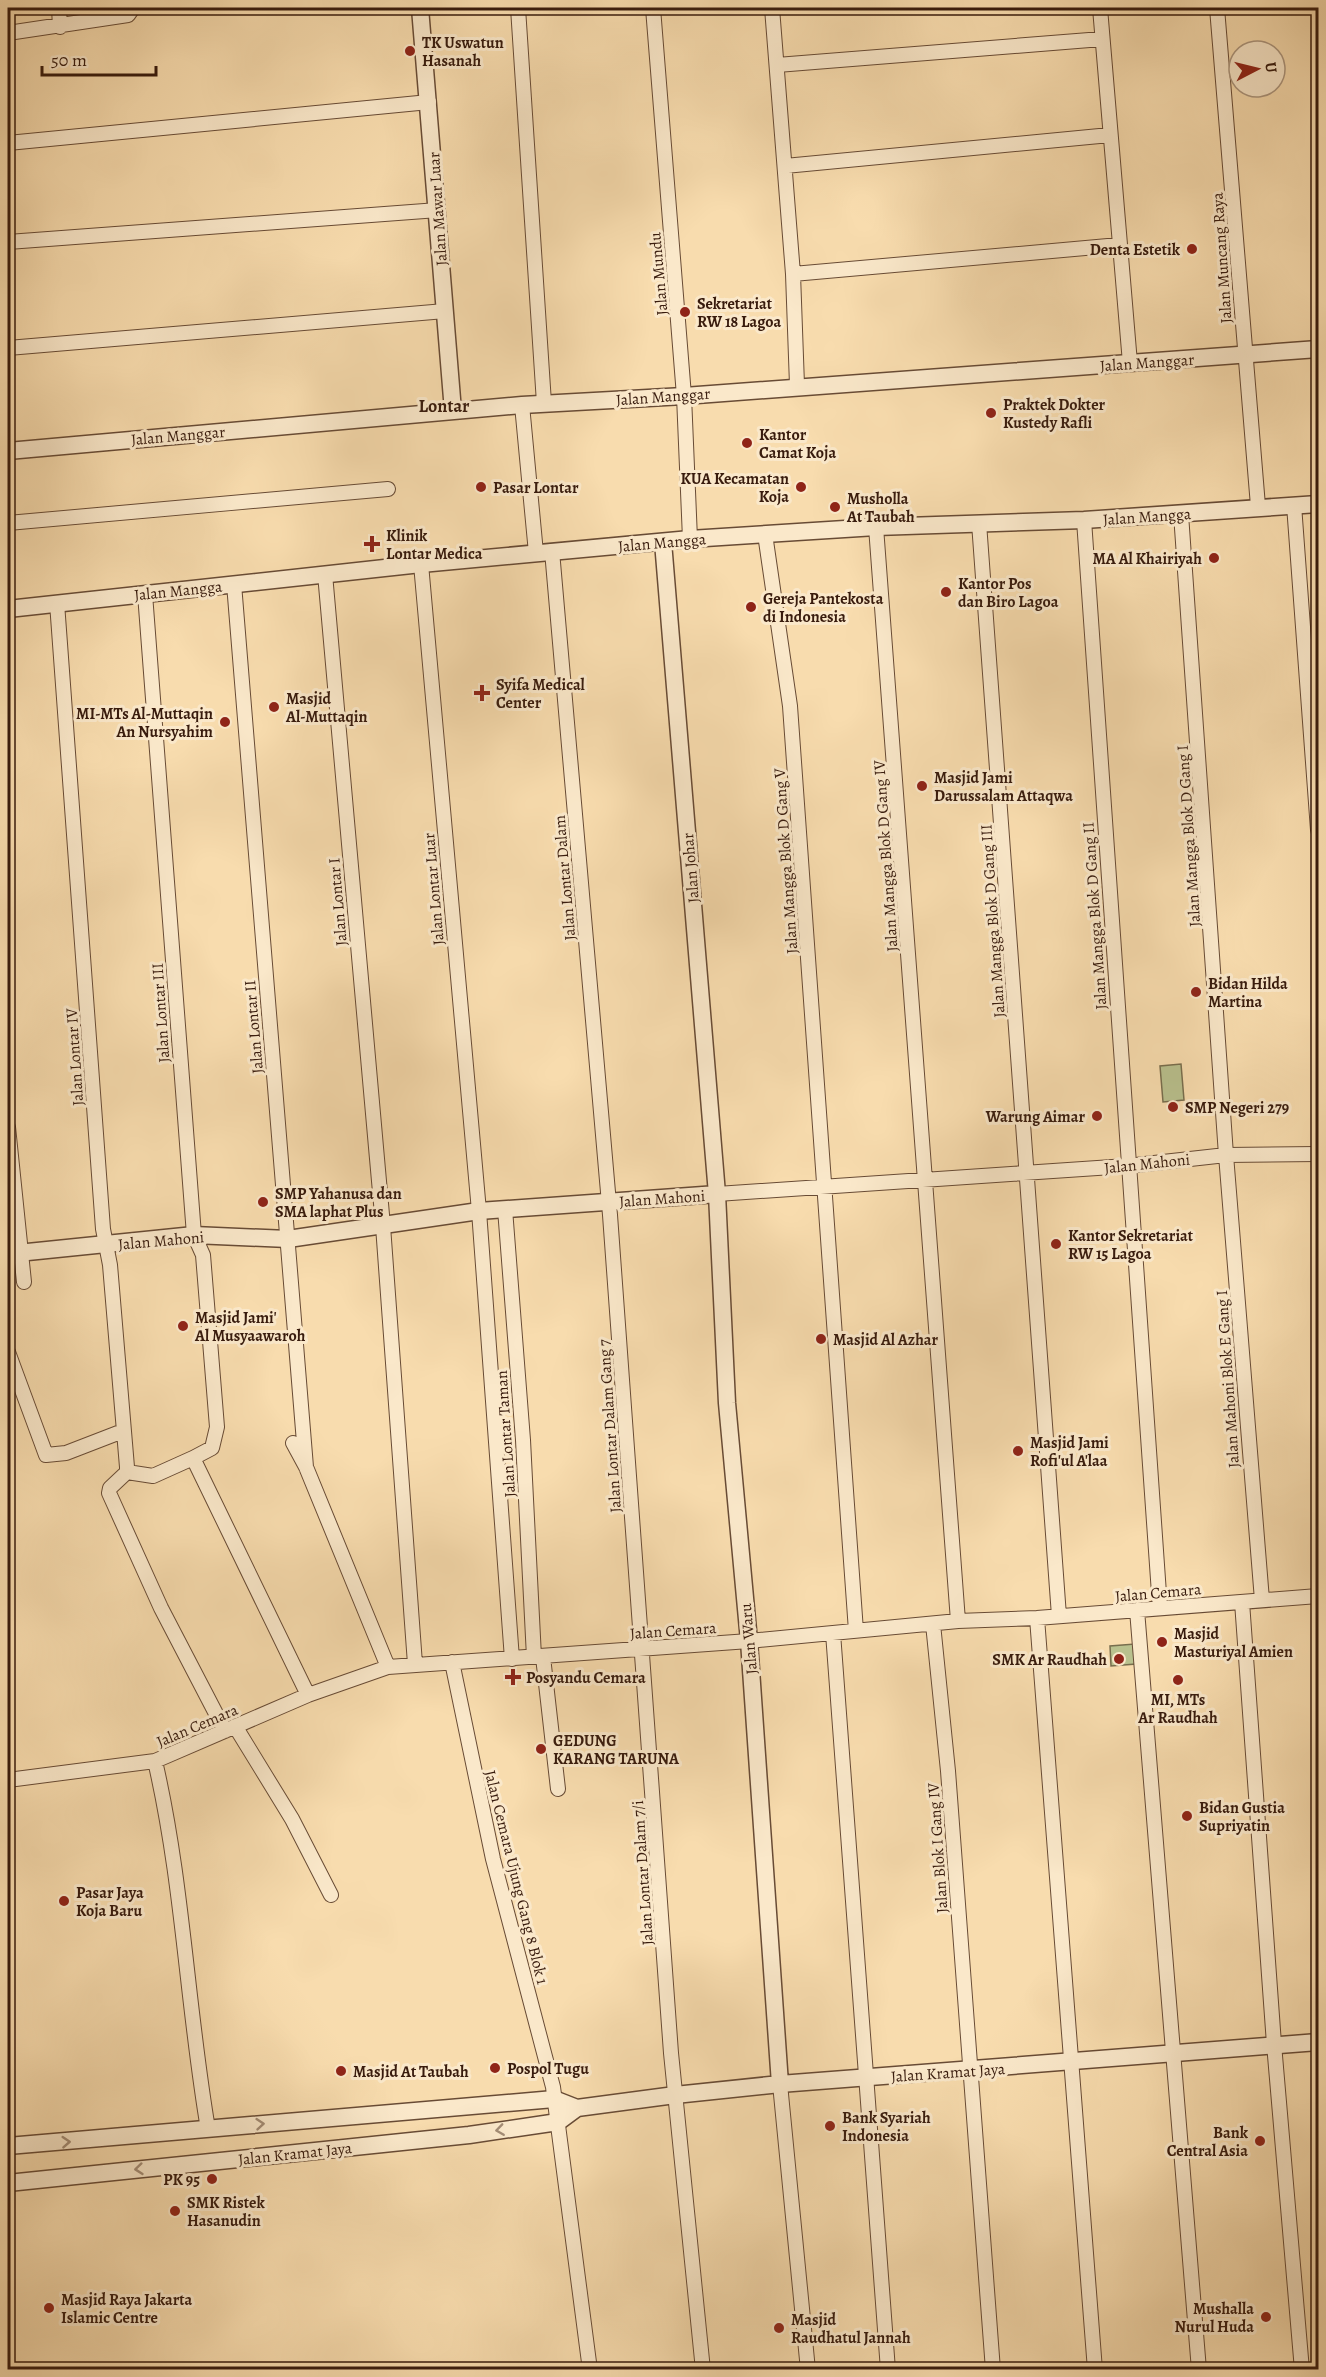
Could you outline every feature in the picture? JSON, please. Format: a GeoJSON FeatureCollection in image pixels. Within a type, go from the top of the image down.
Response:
{"type":"FeatureCollection","features":[{"type":"Feature","properties":{"kind":"street"},"geometry":{"type":"LineString","coordinates":[[59,8],[60,27]]}},
{"type":"Feature","properties":{"kind":"street"},"geometry":{"type":"LineString","coordinates":[[8,33],[128,15],[132,8]]}},
{"type":"Feature","properties":{"kind":"street","name":"Jalan Mawar Luar"},"geometry":{"type":"LineString","coordinates":[[420,8],[453,411]]}},
{"type":"Feature","properties":{"kind":"street"},"geometry":{"type":"LineString","coordinates":[[518,8],[544,403]]}},
{"type":"Feature","properties":{"kind":"street","name":"Jalan Mundu"},"geometry":{"type":"LineString","coordinates":[[652,8],[684,396],[690,539]]}},
{"type":"Feature","properties":{"kind":"street"},"geometry":{"type":"LineString","coordinates":[[772,8],[793,274],[797,385]]}},
{"type":"Feature","properties":{"kind":"street"},"geometry":{"type":"LineString","coordinates":[[1100,8],[1130,363]]}},
{"type":"Feature","properties":{"kind":"street","name":"Jalan Muncang Raya"},"geometry":{"type":"LineString","coordinates":[[1217,8],[1258,506]]}},
{"type":"Feature","properties":{"kind":"street"},"geometry":{"type":"LineString","coordinates":[[777,65],[1102,39]]}},
{"type":"Feature","properties":{"kind":"street"},"geometry":{"type":"LineString","coordinates":[[8,143],[429,102]]}},
{"type":"Feature","properties":{"kind":"street"},"geometry":{"type":"LineString","coordinates":[[784,166],[1110,135]]}},
{"type":"Feature","properties":{"kind":"street"},"geometry":{"type":"LineString","coordinates":[[8,242],[438,210]]}},
{"type":"Feature","properties":{"kind":"street"},"geometry":{"type":"LineString","coordinates":[[793,274],[1119,245]]}},
{"type":"Feature","properties":{"kind":"street"},"geometry":{"type":"LineString","coordinates":[[8,348],[445,310]]}},
{"type":"Feature","properties":{"kind":"street","name":"Jalan Manggar"},"geometry":{"type":"LineString","coordinates":[[8,451],[544,403],[684,396],[797,385],[1318,349]]}},
{"type":"Feature","properties":{"kind":"street","name":"Jalan Lontar Dalam"},"geometry":{"type":"LineString","coordinates":[[522,405],[544,552],[609,1202]]}},
{"type":"Feature","properties":{"kind":"street"},"geometry":{"type":"LineString","coordinates":[[8,523],[388,489]]}},
{"type":"Feature","properties":{"kind":"street","name":"Jalan Mangga"},"geometry":{"type":"LineString","coordinates":[[8,609],[421,564],[690,539],[979,523],[1084,520],[1258,506],[1318,504]]}},
{"type":"Feature","properties":{"kind":"street"},"geometry":{"type":"LineString","coordinates":[[1294,505],[1318,830]]}},
{"type":"Feature","properties":{"kind":"street","name":"Jalan Mangga Blok D Gang I"},"geometry":{"type":"LineString","coordinates":[[1181,514],[1226,1155]]}},
{"type":"Feature","properties":{"kind":"street","name":"Jalan Mangga Blok D Gang II"},"geometry":{"type":"LineString","coordinates":[[1084,520],[1127,1166],[1160,1608]]}},
{"type":"Feature","properties":{"kind":"street","name":"Jalan Mangga Blok D Gang III"},"geometry":{"type":"LineString","coordinates":[[979,523],[1059,1616]]}},
{"type":"Feature","properties":{"kind":"street","name":"Jalan Mangga Blok D Gang IV"},"geometry":{"type":"LineString","coordinates":[[876,528],[958,1621]]}},
{"type":"Feature","properties":{"kind":"street","name":"Jalan Mangga Blok D Gang V"},"geometry":{"type":"LineString","coordinates":[[765,534],[790,706],[825,1165],[822,1188],[855,1631]]}},
{"type":"Feature","properties":{"kind":"street","name":"Jalan Johar"},"geometry":{"type":"LineString","coordinates":[[663,542],[717,1194]]}},
{"type":"Feature","properties":{"kind":"street","name":"Jalan Lontar Luar"},"geometry":{"type":"LineString","coordinates":[[421,564],[479,1211]]}},
{"type":"Feature","properties":{"kind":"street","name":"Jalan Lontar I"},"geometry":{"type":"LineString","coordinates":[[326,574],[383,1226],[414,1664]]}},
{"type":"Feature","properties":{"kind":"street","name":"Jalan Lontar II"},"geometry":{"type":"LineString","coordinates":[[234,584],[306,1467]]}},
{"type":"Feature","properties":{"kind":"street","name":"Jalan Lontar III"},"geometry":{"type":"LineString","coordinates":[[145,594],[194,1235],[203,1255],[217,1428],[212,1448],[193,1458]]}},
{"type":"Feature","properties":{"kind":"street","name":"Jalan Lontar IV"},"geometry":{"type":"LineString","coordinates":[[57,603],[103,1230],[127,1472]]}},
{"type":"Feature","properties":{"kind":"street"},"geometry":{"type":"LineString","coordinates":[[8,1127],[14,1254],[24,1282]]}},
{"type":"Feature","properties":{"kind":"street","name":"Jalan Mahoni"},"geometry":{"type":"LineString","coordinates":[[14,1254],[194,1235],[288,1239],[479,1211],[1127,1166],[1226,1155],[1318,1154]]}},
{"type":"Feature","properties":{"kind":"street","name":"Jalan Mahoni Blok E Gang I"},"geometry":{"type":"LineString","coordinates":[[1226,1155],[1262,1600]]}},
{"type":"Feature","properties":{"kind":"street","name":"Jalan Waru"},"geometry":{"type":"LineString","coordinates":[[717,1194],[727,1402],[748,1641],[780,2084]]}},
{"type":"Feature","properties":{"kind":"street","name":"Jalan Lontar Dalam Gang 7"},"geometry":{"type":"LineString","coordinates":[[609,1202],[642,1649]]}},
{"type":"Feature","properties":{"kind":"street","name":"Jalan Lontar Taman"},"geometry":{"type":"LineString","coordinates":[[506,1209],[538,1657],[558,1789]]}},
{"type":"Feature","properties":{"kind":"street","name":"Jalan Lontar Taman"},"geometry":{"type":"LineString","coordinates":[[479,1211],[512,1659]]}},
{"type":"Feature","properties":{"kind":"street"},"geometry":{"type":"LineString","coordinates":[[8,1352],[46,1455],[66,1453],[123,1431]]}},
{"type":"Feature","properties":{"kind":"street"},"geometry":{"type":"LineString","coordinates":[[292,1443],[306,1467],[388,1667]]}},
{"type":"Feature","properties":{"kind":"street"},"geometry":{"type":"LineString","coordinates":[[308,1695],[193,1458],[153,1476],[127,1472],[110,1488],[112,1499],[161,1608],[230,1728],[292,1819],[331,1895]]}},
{"type":"Feature","properties":{"kind":"street","name":"Jalan Cemara"},"geometry":{"type":"LineString","coordinates":[[8,1780],[156,1761],[308,1695],[388,1667],[748,1641],[958,1621],[1038,1625],[1059,1616],[1160,1608],[1242,1605],[1262,1600],[1318,1596]]}},
{"type":"Feature","properties":{"kind":"street"},"geometry":{"type":"LineString","coordinates":[[1242,1605],[1274,2044],[1302,2370]]}},
{"type":"Feature","properties":{"kind":"street"},"geometry":{"type":"LineString","coordinates":[[1137,1610],[1199,2370]]}},
{"type":"Feature","properties":{"kind":"street","name":"Jalan Blok I Gang IV"},"geometry":{"type":"LineString","coordinates":[[933,1624],[948,1771],[993,2370]]}},
{"type":"Feature","properties":{"kind":"street"},"geometry":{"type":"LineString","coordinates":[[1038,1625],[1095,2370]]}},
{"type":"Feature","properties":{"kind":"street"},"geometry":{"type":"LineString","coordinates":[[833,1633],[850,1832],[865,2077],[888,2370]]}},
{"type":"Feature","properties":{"kind":"street","name":"Jalan Lontar Dalam 7/i"},"geometry":{"type":"LineString","coordinates":[[642,1649],[675,2095],[703,2370]]}},
{"type":"Feature","properties":{"kind":"street","name":"Jalan Cemara Ujung Gang 8 Blok 1"},"geometry":{"type":"LineString","coordinates":[[452,1662],[493,1858],[554,2099],[590,2370]]}},
{"type":"Feature","properties":{"kind":"street"},"geometry":{"type":"LineString","coordinates":[[156,1761],[172,1838],[190,2010],[208,2129]]}},
{"type":"Feature","properties":{"kind":"street","name":"Jalan Kramat Jaya"},"geometry":{"type":"LineString","coordinates":[[8,2183],[469,2135],[558,2122],[577,2108],[675,2095],[780,2084],[1318,2042]]}},
{"type":"Feature","properties":{"kind":"street"},"geometry":{"type":"LineString","coordinates":[[780,2084],[808,2370]]}},
{"type":"Feature","properties":{"kind":"street","name":"Jalan Kramat Jaya"},"geometry":{"type":"LineString","coordinates":[[8,2146],[554,2099],[577,2108]]}},
{"type":"Feature","properties":{"kind":"green space"},"geometry":{"type":"Polygon","coordinates":[[[1181,1064],[1184,1100],[1163,1102],[1160,1066],[1181,1064]]]}},
{"type":"Feature","properties":{"kind":"green space"},"geometry":{"type":"Polygon","coordinates":[[[1135,1644],[1136,1664],[1111,1666],[1110,1646],[1135,1644]]]}},
{"type":"Feature","properties":{"kind":"place","name":"TK Uswatun Hasanah"},"geometry":{"type":"Point","coordinates":[410,51]}},
{"type":"Feature","properties":{"kind":"place","name":"Denta Estetik"},"geometry":{"type":"Point","coordinates":[1192,249]}},
{"type":"Feature","properties":{"kind":"place","name":"Sekretariat RW 18 Lagoa"},"geometry":{"type":"Point","coordinates":[685,312]}},
{"type":"Feature","properties":{"kind":"place","name":"Praktek Dokter Kustedy Rafli"},"geometry":{"type":"Point","coordinates":[991,413]}},
{"type":"Feature","properties":{"kind":"place","name":"Kantor Camat Koja"},"geometry":{"type":"Point","coordinates":[747,443]}},
{"type":"Feature","properties":{"kind":"place","name":"Pasar Lontar"},"geometry":{"type":"Point","coordinates":[481,487]}},
{"type":"Feature","properties":{"kind":"place","name":"KUA Kecamatan Koja"},"geometry":{"type":"Point","coordinates":[801,487]}},
{"type":"Feature","properties":{"kind":"place","name":"Musholla At Taubah"},"geometry":{"type":"Point","coordinates":[835,507]}},
{"type":"Feature","properties":{"kind":"place","name":"Klinik Lontar Medica"},"geometry":{"type":"Point","coordinates":[372,544]}},
{"type":"Feature","properties":{"kind":"place","name":"MA Al Khairiyah"},"geometry":{"type":"Point","coordinates":[1214,558]}},
{"type":"Feature","properties":{"kind":"place","name":"Kantor Pos dan Biro Lagoa"},"geometry":{"type":"Point","coordinates":[946,592]}},
{"type":"Feature","properties":{"kind":"place","name":"Gereja Pantekosta di Indonesia"},"geometry":{"type":"Point","coordinates":[751,607]}},
{"type":"Feature","properties":{"kind":"place","name":"Syifa Medical Center"},"geometry":{"type":"Point","coordinates":[482,693]}},
{"type":"Feature","properties":{"kind":"place","name":"Masjid Al-Muttaqin"},"geometry":{"type":"Point","coordinates":[274,707]}},
{"type":"Feature","properties":{"kind":"place","name":"MI-MTs Al-Muttaqin An Nursyahim"},"geometry":{"type":"Point","coordinates":[225,722]}},
{"type":"Feature","properties":{"kind":"place","name":"Masjid Jami Darussalam Attaqwa"},"geometry":{"type":"Point","coordinates":[922,786]}},
{"type":"Feature","properties":{"kind":"place","name":"Bidan Hilda Martina"},"geometry":{"type":"Point","coordinates":[1196,992]}},
{"type":"Feature","properties":{"kind":"place","name":"SMP Negeri 279"},"geometry":{"type":"Point","coordinates":[1173,1107]}},
{"type":"Feature","properties":{"kind":"place","name":"Warung Aimar"},"geometry":{"type":"Point","coordinates":[1097,1116]}},
{"type":"Feature","properties":{"kind":"place","name":"SMP Yahanusa dan SMA laphat Plus"},"geometry":{"type":"Point","coordinates":[263,1202]}},
{"type":"Feature","properties":{"kind":"place","name":"Kantor Sekretariat RW 15 Lagoa"},"geometry":{"type":"Point","coordinates":[1056,1244]}},
{"type":"Feature","properties":{"kind":"place","name":"Masjid Jami' Al Musyaawaroh"},"geometry":{"type":"Point","coordinates":[183,1326]}},
{"type":"Feature","properties":{"kind":"place","name":"Masjid Al Azhar"},"geometry":{"type":"Point","coordinates":[821,1339]}},
{"type":"Feature","properties":{"kind":"place","name":"Masjid Jami Rofi'ul A'laa"},"geometry":{"type":"Point","coordinates":[1018,1451]}},
{"type":"Feature","properties":{"kind":"place","name":"Masjid Masturiyal Amien"},"geometry":{"type":"Point","coordinates":[1162,1642]}},
{"type":"Feature","properties":{"kind":"place","name":"SMK Ar Raudhah"},"geometry":{"type":"Point","coordinates":[1119,1659]}},
{"type":"Feature","properties":{"kind":"place","name":"Posyandu Cemara"},"geometry":{"type":"Point","coordinates":[513,1677]}},
{"type":"Feature","properties":{"kind":"place","name":"MI, MTs Ar Raudhah"},"geometry":{"type":"Point","coordinates":[1178,1680]}},
{"type":"Feature","properties":{"kind":"place","name":"GEDUNG KARANG TARUNA"},"geometry":{"type":"Point","coordinates":[541,1749]}},
{"type":"Feature","properties":{"kind":"place","name":"Bidan Gustia Supriyatin"},"geometry":{"type":"Point","coordinates":[1187,1816]}},
{"type":"Feature","properties":{"kind":"place","name":"Pasar Jaya Koja Baru"},"geometry":{"type":"Point","coordinates":[64,1901]}},
{"type":"Feature","properties":{"kind":"place","name":"Pospol Tugu"},"geometry":{"type":"Point","coordinates":[495,2068]}},
{"type":"Feature","properties":{"kind":"place","name":"Masjid At Taubah"},"geometry":{"type":"Point","coordinates":[341,2071]}},
{"type":"Feature","properties":{"kind":"place","name":"Bank Syariah Indonesia"},"geometry":{"type":"Point","coordinates":[830,2126]}},
{"type":"Feature","properties":{"kind":"place","name":"Bank Central Asia"},"geometry":{"type":"Point","coordinates":[1260,2141]}},
{"type":"Feature","properties":{"kind":"place","name":"PK 95"},"geometry":{"type":"Point","coordinates":[212,2179]}},
{"type":"Feature","properties":{"kind":"place","name":"SMK Ristek Hasanudin"},"geometry":{"type":"Point","coordinates":[175,2211]}},
{"type":"Feature","properties":{"kind":"place","name":"Masjid Raya Jakarta Islamic Centre"},"geometry":{"type":"Point","coordinates":[49,2308]}},
{"type":"Feature","properties":{"kind":"place","name":"Mushalla Nurul Huda"},"geometry":{"type":"Point","coordinates":[1266,2317]}},
{"type":"Feature","properties":{"kind":"place","name":"Masjid Raudhatul Jannah"},"geometry":{"type":"Point","coordinates":[779,2328]}},
{"type":"Feature","properties":{"kind":"district","name":"Lontar"},"geometry":{"type":"Point","coordinates":[444,406]}}]}
